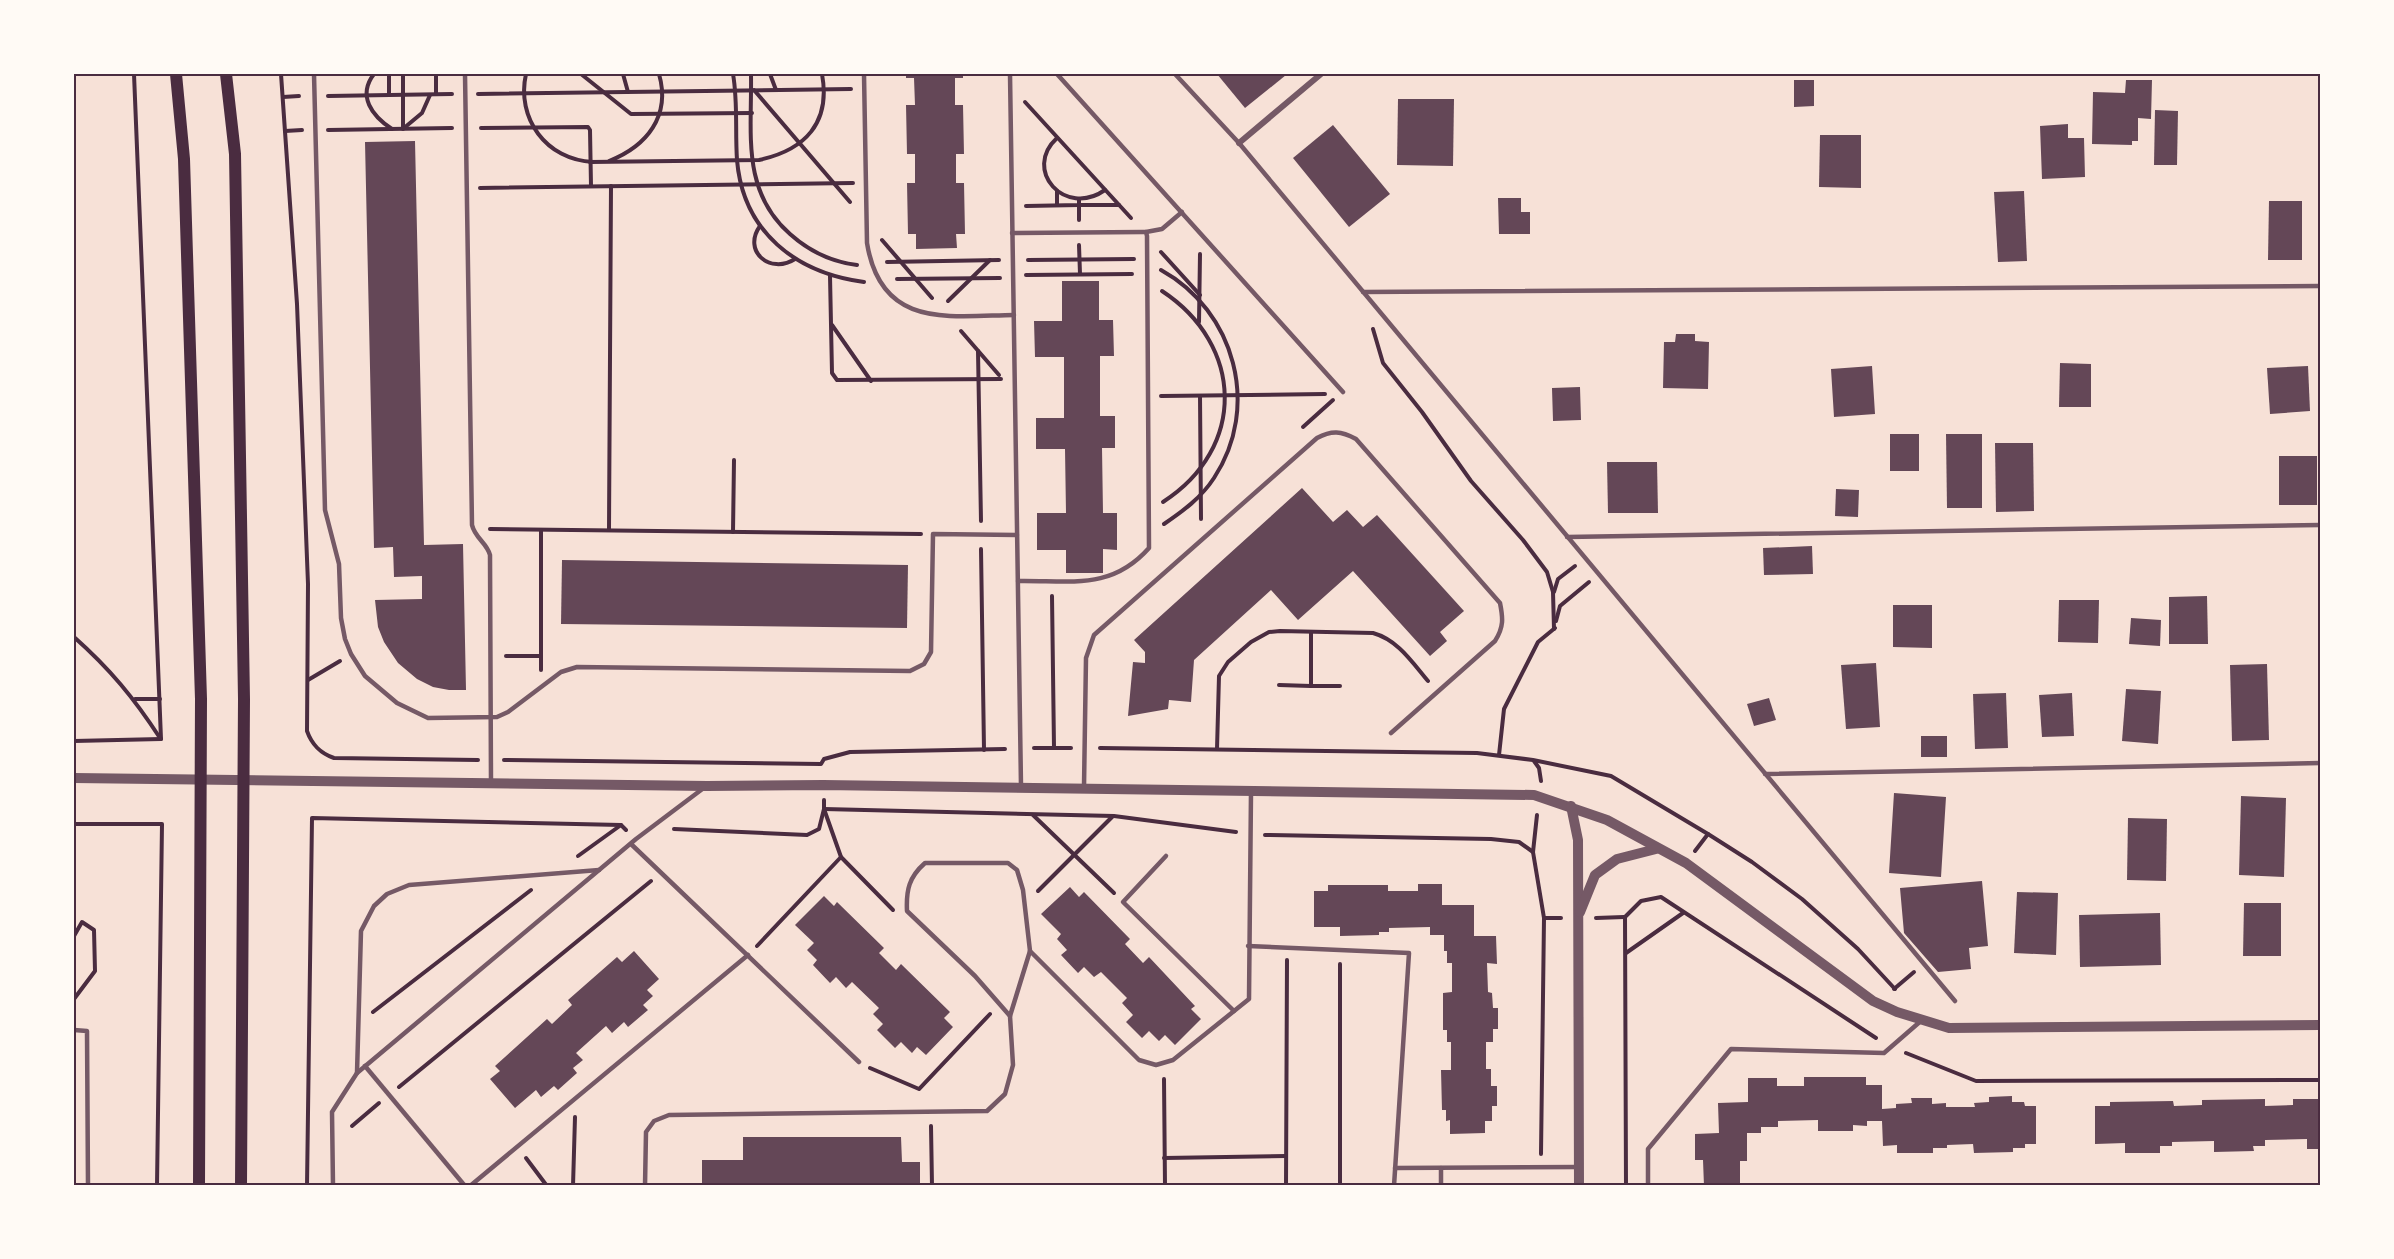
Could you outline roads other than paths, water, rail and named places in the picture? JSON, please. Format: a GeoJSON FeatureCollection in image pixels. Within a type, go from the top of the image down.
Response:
{"type":"FeatureCollection","features":[{"type":"Feature","properties":{"kind":"main road"},"geometry":{"type":"LineString","coordinates":[[176,74],[184,159],[200,687],[199,1185]]}},
{"type":"Feature","properties":{"kind":"main road"},"geometry":{"type":"LineString","coordinates":[[226,74],[235,166],[244,699],[241,1185]]}},
{"type":"Feature","properties":{"kind":"street"},"geometry":{"type":"LineString","coordinates":[[1239,143],[1321,74]]}},
{"type":"Feature","properties":{"kind":"street"},"geometry":{"type":"LineString","coordinates":[[74,778],[1534,795],[1607,820],[1656,849],[1686,863],[1873,1000],[1897,1012],[1949,1028],[2320,1025]]}},
{"type":"Feature","properties":{"kind":"street"},"geometry":{"type":"LineString","coordinates":[[1571,806],[1578,840],[1579,1185]]}},
{"type":"Feature","properties":{"kind":"street"},"geometry":{"type":"LineString","coordinates":[[1578,918],[1595,875],[1617,859],[1656,849]]}},
{"type":"Feature","properties":{"kind":"lane"},"geometry":{"type":"LineString","coordinates":[[314,74],[325,510],[338,556],[341,618],[351,654],[365,676],[380,690],[410,711],[428,718],[490,717],[508,712],[561,672],[577,667],[910,671],[917,669],[927,659],[932,642],[933,534],[1017,536]]}},
{"type":"Feature","properties":{"kind":"lane"},"geometry":{"type":"LineString","coordinates":[[465,74],[472,525],[475,535],[488,548],[490,555],[491,783]]}},
{"type":"Feature","properties":{"kind":"lane"},"geometry":{"type":"LineString","coordinates":[[864,74],[867,243],[873,268],[882,285],[900,303],[922,313],[939,316],[1014,315]]}},
{"type":"Feature","properties":{"kind":"lane"},"geometry":{"type":"LineString","coordinates":[[1010,74],[1021,789]]}},
{"type":"Feature","properties":{"kind":"lane"},"geometry":{"type":"LineString","coordinates":[[1057,74],[1341,393]]}},
{"type":"Feature","properties":{"kind":"lane"},"geometry":{"type":"LineString","coordinates":[[1175,74],[1239,143],[1954,1001]]}},
{"type":"Feature","properties":{"kind":"lane"},"geometry":{"type":"LineString","coordinates":[[1012,233],[1146,233],[1167,225],[1182,212]]}},
{"type":"Feature","properties":{"kind":"lane"},"geometry":{"type":"LineString","coordinates":[[1018,581],[1097,580],[1122,572],[1149,548],[1146,233]]}},
{"type":"Feature","properties":{"kind":"lane"},"geometry":{"type":"LineString","coordinates":[[1362,292],[2320,286]]}},
{"type":"Feature","properties":{"kind":"lane"},"geometry":{"type":"LineString","coordinates":[[1084,790],[1086,658],[1094,635],[1317,438],[1329,432],[1342,432],[1356,439],[1500,603],[1504,621],[1495,641],[1391,733]]}},
{"type":"Feature","properties":{"kind":"lane"},"geometry":{"type":"LineString","coordinates":[[1567,537],[2320,525]]}},
{"type":"Feature","properties":{"kind":"lane"},"geometry":{"type":"LineString","coordinates":[[1765,774],[2320,764]]}},
{"type":"Feature","properties":{"kind":"lane"},"geometry":{"type":"LineString","coordinates":[[333,1185],[332,1112],[357,1073],[631,844],[707,786]]}},
{"type":"Feature","properties":{"kind":"lane"},"geometry":{"type":"LineString","coordinates":[[1030,951],[1139,1060],[1156,1065],[1173,1060],[1249,999],[1251,792]]}},
{"type":"Feature","properties":{"kind":"lane"},"geometry":{"type":"LineString","coordinates":[[631,844],[859,1062]]}},
{"type":"Feature","properties":{"kind":"lane"},"geometry":{"type":"LineString","coordinates":[[1166,856],[1123,902],[1234,1011]]}},
{"type":"Feature","properties":{"kind":"lane"},"geometry":{"type":"LineString","coordinates":[[645,1185],[645,1132],[654,1121],[669,1115],[987,1111],[1005,1094],[1013,1065],[1010,1016],[1030,951],[1017,870],[1008,863],[925,863],[916,870],[906,889],[907,911],[975,976],[1010,1016]]}},
{"type":"Feature","properties":{"kind":"lane"},"geometry":{"type":"LineString","coordinates":[[357,1073],[361,931],[374,906],[387,894],[409,885],[550,876],[601,870]]}},
{"type":"Feature","properties":{"kind":"lane"},"geometry":{"type":"LineString","coordinates":[[1248,946],[1409,953],[1394,1185]]}},
{"type":"Feature","properties":{"kind":"lane"},"geometry":{"type":"LineString","coordinates":[[365,1066],[467,1185],[748,956]]}},
{"type":"Feature","properties":{"kind":"lane"},"geometry":{"type":"LineString","coordinates":[[1648,1185],[1648,1149],[1731,1048],[1884,1053],[1922,1020]]}},
{"type":"Feature","properties":{"kind":"lane"},"geometry":{"type":"LineString","coordinates":[[74,1030],[87,1031],[88,1185]]}},
{"type":"Feature","properties":{"kind":"lane"},"geometry":{"type":"LineString","coordinates":[[1395,1168],[1579,1167]]}},
{"type":"Feature","properties":{"kind":"lane"},"geometry":{"type":"LineString","coordinates":[[1440,1185],[1441,1168]]}}]}
